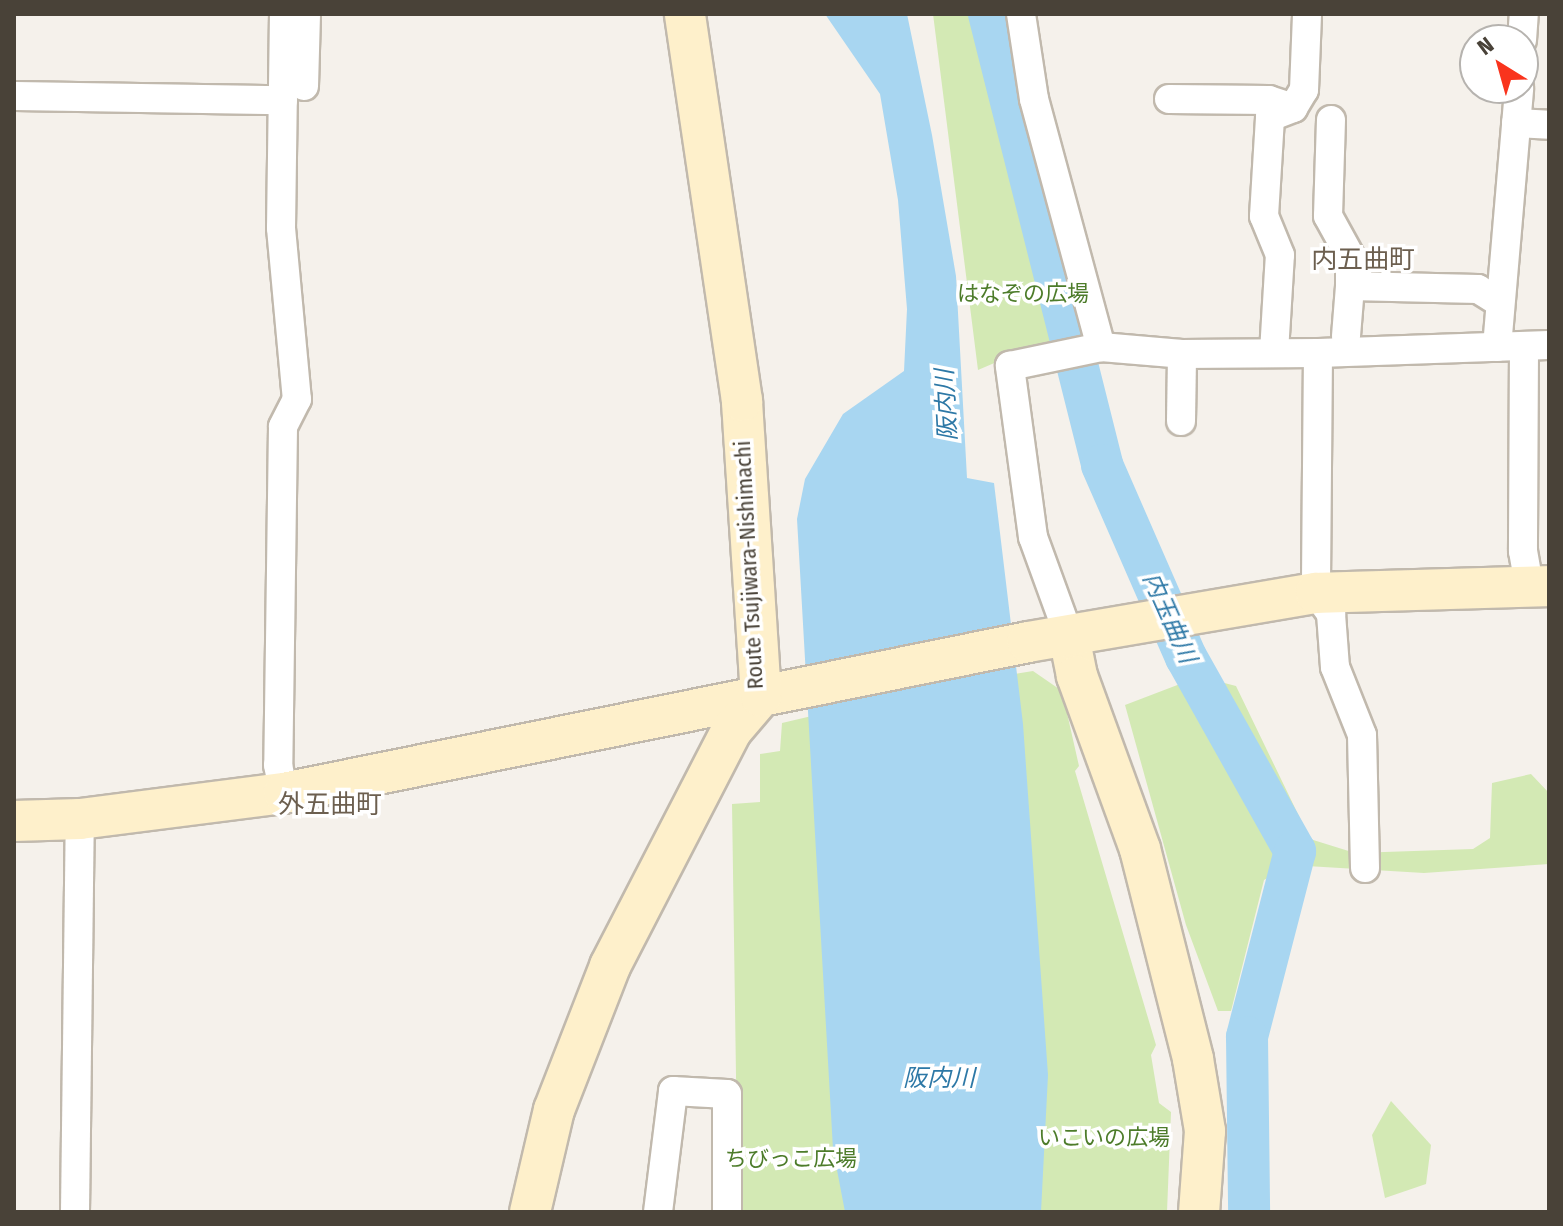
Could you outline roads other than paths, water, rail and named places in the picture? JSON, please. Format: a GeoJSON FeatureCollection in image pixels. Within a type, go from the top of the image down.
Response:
{"type":"FeatureCollection","features":[{"type":"Feature","properties":{"kind":"street"},"geometry":{"type":"LineString","coordinates":[[284,14],[294,93]]}},
{"type":"Feature","properties":{"kind":"street"},"geometry":{"type":"LineString","coordinates":[[284,793],[278,765],[283,427],[297,399],[282,242],[294,93],[306,14]]}},
{"type":"Feature","properties":{"kind":"street","name":"Route Tsujiwara-Nishimachi"},"geometry":{"type":"LineString","coordinates":[[530,1212],[554,1110],[610,966],[732,730],[761,696],[742,401],[685,14]]}},
{"type":"Feature","properties":{"kind":"street"},"geometry":{"type":"LineString","coordinates":[[1021,14],[1034,99],[1093,347]]}},
{"type":"Feature","properties":{"kind":"street"},"geometry":{"type":"LineString","coordinates":[[1274,352],[1280,255],[1264,216],[1270,117],[1293,108],[1304,90],[1307,14]]}},
{"type":"Feature","properties":{"kind":"street"},"geometry":{"type":"LineString","coordinates":[[14,96],[294,93]]}},
{"type":"Feature","properties":{"kind":"street"},"geometry":{"type":"LineString","coordinates":[[1169,99],[1259,99],[1293,108]]}},
{"type":"Feature","properties":{"kind":"street"},"geometry":{"type":"LineString","coordinates":[[1499,302],[1506,284],[1518,104]]}},
{"type":"Feature","properties":{"kind":"street"},"geometry":{"type":"LineString","coordinates":[[1331,120],[1328,216],[1350,256],[1346,336]]}},
{"type":"Feature","properties":{"kind":"street"},"geometry":{"type":"LineString","coordinates":[[1516,123],[1549,125]]}},
{"type":"Feature","properties":{"kind":"street"},"geometry":{"type":"LineString","coordinates":[[14,821],[80,819],[284,793],[1028,642],[1316,593],[1539,586],[1523,551],[1524,347],[1499,302],[1478,289],[1350,286]]}},
{"type":"Feature","properties":{"kind":"street"},"geometry":{"type":"LineString","coordinates":[[1199,1212],[1205,1131],[1193,1059],[1140,849],[1077,676],[1069,636],[1033,537],[1010,366],[1093,347],[1182,354],[1524,347]]}},
{"type":"Feature","properties":{"kind":"street"},"geometry":{"type":"LineString","coordinates":[[1318,353],[1316,593],[1331,614],[1335,667],[1362,735],[1365,868]]}},
{"type":"Feature","properties":{"kind":"street"},"geometry":{"type":"LineString","coordinates":[[1181,421],[1182,354]]}},
{"type":"Feature","properties":{"kind":"street"},"geometry":{"type":"LineString","coordinates":[[75,1212],[80,819]]}},
{"type":"Feature","properties":{"kind":"street"},"geometry":{"type":"LineString","coordinates":[[658,1212],[673,1091],[727,1094],[727,1212]]}},
{"type":"Feature","properties":{"kind":"water","name":"阪内川"},"geometry":{"type":"Polygon","coordinates":[[[825,14],[907,14],[932,135],[956,276],[967,478],[994,483],[1023,724],[1048,1075],[1041,1212],[845,1212],[833,1149],[797,519],[805,479],[843,414],[904,371],[907,309],[898,200],[880,94],[825,14]]]}},
{"type":"Feature","properties":{"kind":"waterway","name":"内玉曲川"},"geometry":{"type":"LineString","coordinates":[[989,14],[1102,465],[1186,657],[1295,851],[1247,1037],[1249,1212]]}},
{"type":"Feature","properties":{"kind":"district","name":"内五曲町"},"geometry":{"type":"Point","coordinates":[1363,260]}},
{"type":"Feature","properties":{"kind":"district","name":"外五曲町"},"geometry":{"type":"Point","coordinates":[330,805]}},
{"type":"Feature","properties":{"kind":"park label","name":"はなぞの広場"},"geometry":{"type":"Point","coordinates":[1023,294]}},
{"type":"Feature","properties":{"kind":"park label","name":"いこいの広場"},"geometry":{"type":"Point","coordinates":[1104,1138]}},
{"type":"Feature","properties":{"kind":"park label","name":"ちびっこ広場"},"geometry":{"type":"Point","coordinates":[791,1159]}}]}
